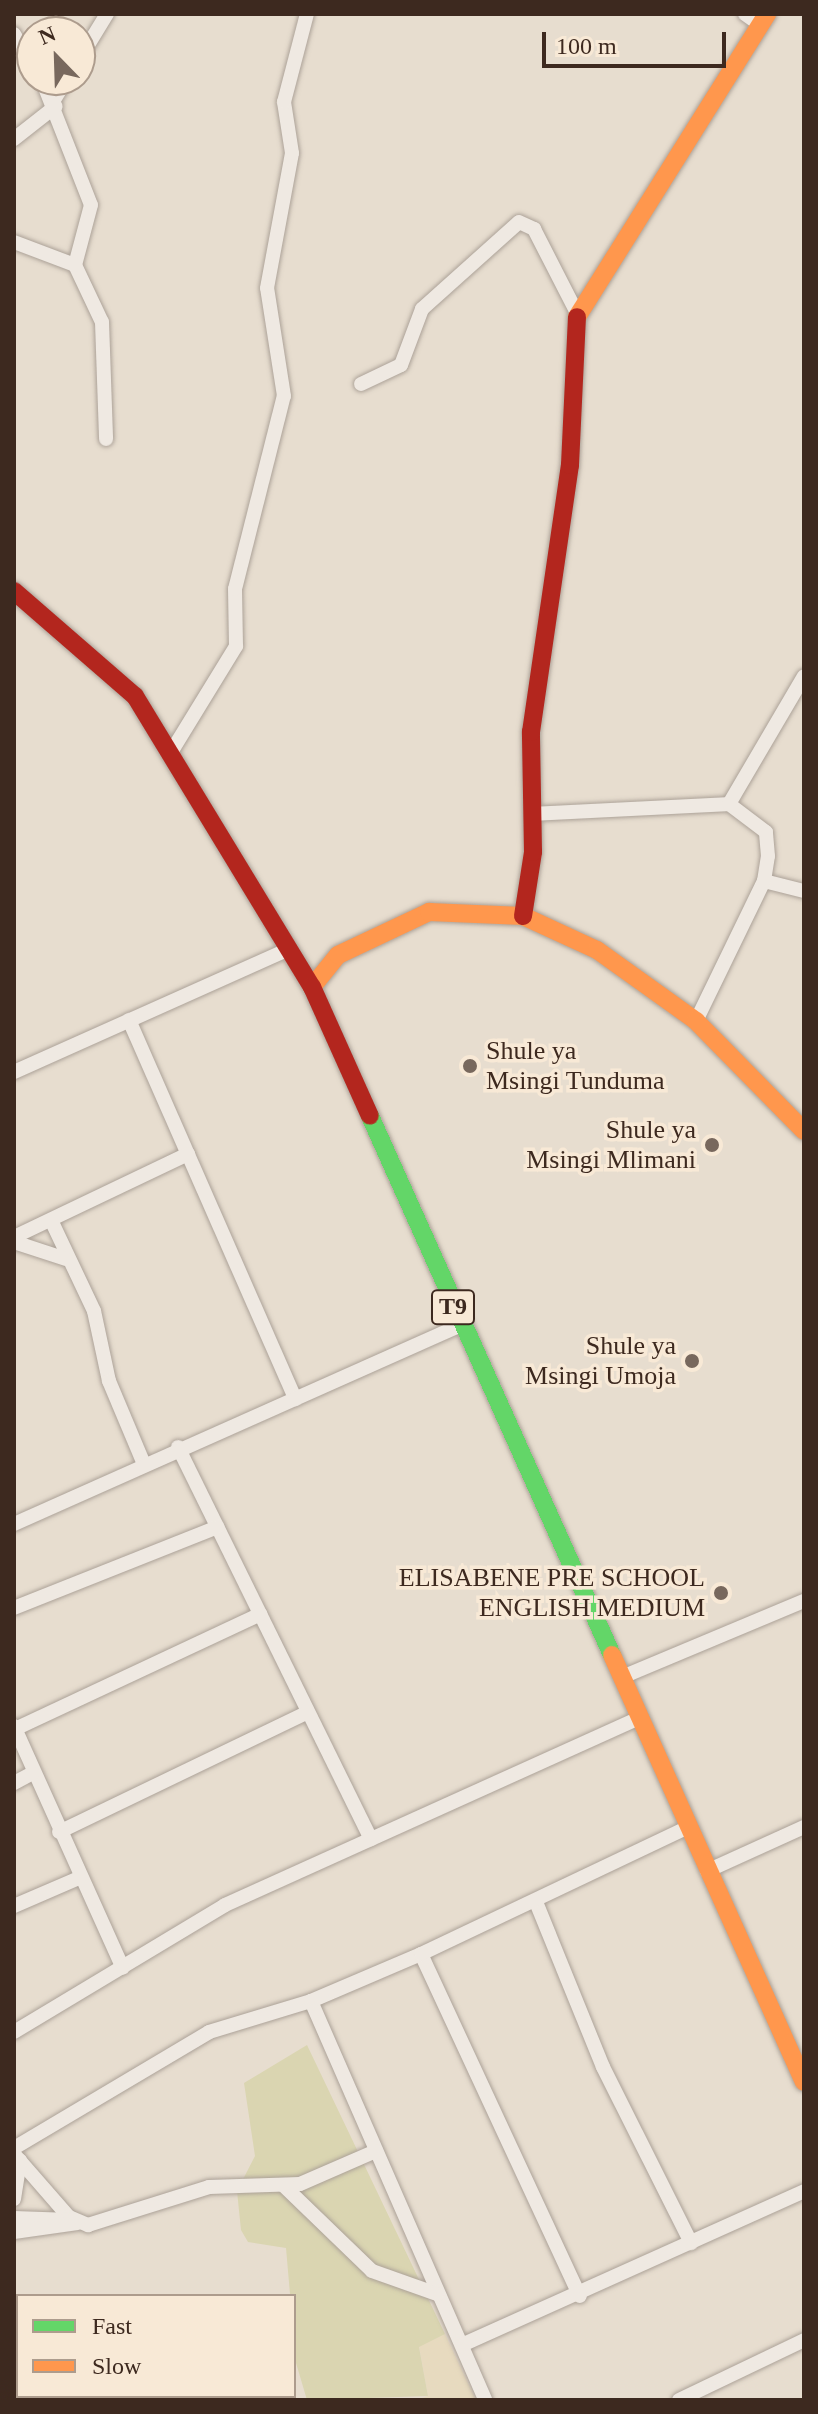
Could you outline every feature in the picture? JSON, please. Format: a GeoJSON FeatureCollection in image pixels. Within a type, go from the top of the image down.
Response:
{"type":"FeatureCollection","features":[{"type":"Feature","properties":{"kind":"main road"},"geometry":{"type":"LineString","coordinates":[[523,916],[533,814],[531,732],[570,465],[577,313],[757,18]]}},
{"type":"Feature","properties":{"kind":"main road","name":"T9"},"geometry":{"type":"LineString","coordinates":[[14,591],[135,696],[173,749],[312,987],[461,1325],[804,2082]]}},
{"type":"Feature","properties":{"kind":"main road"},"geometry":{"type":"LineString","coordinates":[[312,987],[338,955],[429,912],[523,916],[597,950],[696,1021],[804,1131]]}},
{"type":"Feature","properties":{"kind":"street"},"geometry":{"type":"LineString","coordinates":[[96,32],[107,14]]}},
{"type":"Feature","properties":{"kind":"street"},"geometry":{"type":"LineString","coordinates":[[173,749],[236,646],[235,589],[284,396],[267,288],[292,153],[286,89],[307,14]]}},
{"type":"Feature","properties":{"kind":"street"},"geometry":{"type":"LineString","coordinates":[[51,96],[91,205],[75,265],[102,322],[106,439]]}},
{"type":"Feature","properties":{"kind":"street"},"geometry":{"type":"LineString","coordinates":[[14,139],[55,103],[58,96]]}},
{"type":"Feature","properties":{"kind":"street"},"geometry":{"type":"LineString","coordinates":[[361,384],[401,365],[422,309],[519,222],[534,229],[577,313]]}},
{"type":"Feature","properties":{"kind":"street"},"geometry":{"type":"LineString","coordinates":[[14,242],[75,265]]}},
{"type":"Feature","properties":{"kind":"street"},"geometry":{"type":"LineString","coordinates":[[729,804],[804,676]]}},
{"type":"Feature","properties":{"kind":"street"},"geometry":{"type":"LineString","coordinates":[[533,814],[729,804],[766,832],[764,881],[696,1021]]}},
{"type":"Feature","properties":{"kind":"street"},"geometry":{"type":"LineString","coordinates":[[764,881],[804,891]]}},
{"type":"Feature","properties":{"kind":"street"},"geometry":{"type":"LineString","coordinates":[[14,1072],[289,949]]}},
{"type":"Feature","properties":{"kind":"street"},"geometry":{"type":"LineString","coordinates":[[129,1020],[295,1399]]}},
{"type":"Feature","properties":{"kind":"street"},"geometry":{"type":"LineString","coordinates":[[14,1239],[188,1154]]}},
{"type":"Feature","properties":{"kind":"street"},"geometry":{"type":"LineString","coordinates":[[51,1220],[94,1311],[109,1381],[143,1462]]}},
{"type":"Feature","properties":{"kind":"street"},"geometry":{"type":"LineString","coordinates":[[14,1239],[67,1259]]}},
{"type":"Feature","properties":{"kind":"street"},"geometry":{"type":"LineString","coordinates":[[14,1524],[143,1462],[461,1325]]}},
{"type":"Feature","properties":{"kind":"street"},"geometry":{"type":"LineString","coordinates":[[178,1447],[371,1839]]}},
{"type":"Feature","properties":{"kind":"street"},"geometry":{"type":"LineString","coordinates":[[14,1608],[218,1527]]}},
{"type":"Feature","properties":{"kind":"street"},"geometry":{"type":"LineString","coordinates":[[622,1677],[804,1601]]}},
{"type":"Feature","properties":{"kind":"street"},"geometry":{"type":"LineString","coordinates":[[123,1968],[79,1878],[15,1728],[260,1614]]}},
{"type":"Feature","properties":{"kind":"street"},"geometry":{"type":"LineString","coordinates":[[59,1832],[308,1712]]}},
{"type":"Feature","properties":{"kind":"street"},"geometry":{"type":"LineString","coordinates":[[14,2032],[225,1905],[640,1718]]}},
{"type":"Feature","properties":{"kind":"street"},"geometry":{"type":"LineString","coordinates":[[14,1783],[33,1773]]}},
{"type":"Feature","properties":{"kind":"street"},"geometry":{"type":"LineString","coordinates":[[16,2154],[209,2032],[311,2001],[421,1954],[536,1902],[688,1827]]}},
{"type":"Feature","properties":{"kind":"street"},"geometry":{"type":"LineString","coordinates":[[707,1871],[804,1827]]}},
{"type":"Feature","properties":{"kind":"street"},"geometry":{"type":"LineString","coordinates":[[14,1906],[79,1878]]}},
{"type":"Feature","properties":{"kind":"street"},"geometry":{"type":"LineString","coordinates":[[536,1902],[654,2179],[691,2243]]}},
{"type":"Feature","properties":{"kind":"street"},"geometry":{"type":"LineString","coordinates":[[421,1954],[580,2296]]}},
{"type":"Feature","properties":{"kind":"street"},"geometry":{"type":"LineString","coordinates":[[311,2001],[437,2294],[464,2344],[485,2400]]}},
{"type":"Feature","properties":{"kind":"street"},"geometry":{"type":"LineString","coordinates":[[14,2232],[74,2222],[209,2187],[284,2186],[376,2151]]}},
{"type":"Feature","properties":{"kind":"street"},"geometry":{"type":"LineString","coordinates":[[14,2199],[16,2154]]}},
{"type":"Feature","properties":{"kind":"street"},"geometry":{"type":"LineString","coordinates":[[16,2154],[74,2222]]}},
{"type":"Feature","properties":{"kind":"street"},"geometry":{"type":"LineString","coordinates":[[284,2186],[372,2271],[437,2294]]}},
{"type":"Feature","properties":{"kind":"street"},"geometry":{"type":"LineString","coordinates":[[464,2344],[580,2296],[804,2191]]}},
{"type":"Feature","properties":{"kind":"street"},"geometry":{"type":"LineString","coordinates":[[14,2218],[41,2213],[74,2222]]}},
{"type":"Feature","properties":{"kind":"street"},"geometry":{"type":"LineString","coordinates":[[679,2400],[804,2340]]}},
{"type":"Feature","properties":{"kind":"shaded area"},"geometry":{"type":"Polygon","coordinates":[[[307,2045],[445,2334],[419,2347],[428,2396],[307,2400],[296,2363],[296,2294],[290,2294],[286,2248],[248,2242],[241,2230],[237,2191],[255,2156],[244,2083],[307,2045]]]}},
{"type":"Feature","properties":{"kind":"shaded area"},"geometry":{"type":"Polygon","coordinates":[[[445,2334],[476,2400],[416,2400],[428,2396],[419,2346],[445,2334]]]}},
{"type":"Feature","properties":{"kind":"traffic: fast"},"geometry":{"type":"LineString","coordinates":[[370,1116],[612,1655]]}},
{"type":"Feature","properties":{"kind":"traffic: slow"},"geometry":{"type":"LineString","coordinates":[[577,317],[767,14]]}},
{"type":"Feature","properties":{"kind":"traffic: slow"},"geometry":{"type":"LineString","coordinates":[[312,987],[338,955],[429,912],[523,916],[597,950],[696,1021],[804,1131]]}},
{"type":"Feature","properties":{"kind":"traffic: slow"},"geometry":{"type":"LineString","coordinates":[[612,1655],[804,2082]]}},
{"type":"Feature","properties":{"kind":"traffic: jam"},"geometry":{"type":"LineString","coordinates":[[523,916],[533,852],[531,732],[570,465],[577,317]]}},
{"type":"Feature","properties":{"kind":"traffic: jam"},"geometry":{"type":"LineString","coordinates":[[14,591],[135,696],[312,987],[370,1116]]}},
{"type":"Feature","properties":{"kind":"place","name":"Shule ya Msingi Tunduma"},"geometry":{"type":"Point","coordinates":[470,1066]}},
{"type":"Feature","properties":{"kind":"place","name":"Shule ya Msingi Mlimani"},"geometry":{"type":"Point","coordinates":[712,1145]}},
{"type":"Feature","properties":{"kind":"place","name":"Shule ya Msingi Umoja"},"geometry":{"type":"Point","coordinates":[692,1361]}},
{"type":"Feature","properties":{"kind":"place","name":"ELISABENE PRE SCHOOL ENGLISH MEDIUM"},"geometry":{"type":"Point","coordinates":[721,1593]}}]}
